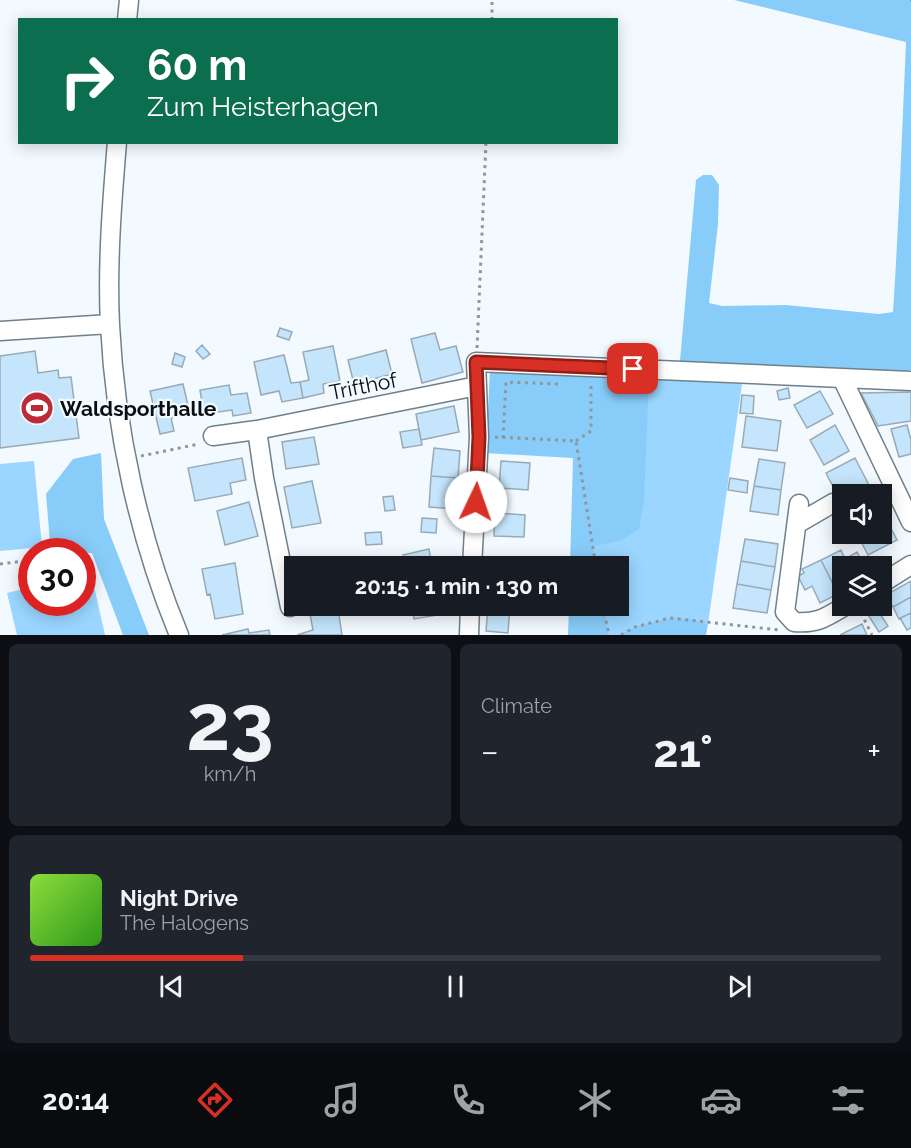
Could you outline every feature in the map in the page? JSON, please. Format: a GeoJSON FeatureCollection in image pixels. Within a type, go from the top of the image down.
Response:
{"type":"FeatureCollection","features":[{"type":"Feature","properties":{"kind":"street"},"geometry":{"type":"LineString","coordinates":[[127,18],[129,0]]}},
{"type":"Feature","properties":{"kind":"street"},"geometry":{"type":"LineString","coordinates":[[117,144],[111,213],[110,324],[117,401],[136,501],[164,600],[179,635]]}},
{"type":"Feature","properties":{"kind":"street"},"geometry":{"type":"LineString","coordinates":[[0,331],[110,324]]}},
{"type":"Feature","properties":{"kind":"street"},"geometry":{"type":"LineString","coordinates":[[473,556],[479,437],[476,362],[911,381]]}},
{"type":"Feature","properties":{"kind":"street"},"geometry":{"type":"LineString","coordinates":[[842,378],[906,495],[911,522]]}},
{"type":"Feature","properties":{"kind":"street","name":"Trifthof"},"geometry":{"type":"LineString","coordinates":[[213,436],[477,387]]}},
{"type":"Feature","properties":{"kind":"street"},"geometry":{"type":"LineString","coordinates":[[257,429],[264,478],[284,578]]}},
{"type":"Feature","properties":{"kind":"street"},"geometry":{"type":"LineString","coordinates":[[800,504],[786,612],[794,622],[809,623],[822,620],[832,614]]}},
{"type":"Feature","properties":{"kind":"street"},"geometry":{"type":"LineString","coordinates":[[796,524],[832,504]]}},
{"type":"Feature","properties":{"kind":"street"},"geometry":{"type":"LineString","coordinates":[[892,577],[911,566]]}},
{"type":"Feature","properties":{"kind":"street"},"geometry":{"type":"LineString","coordinates":[[469,635],[470,616]]}},
{"type":"Feature","properties":{"kind":"path"},"geometry":{"type":"LineString","coordinates":[[492,0],[492,18]]}},
{"type":"Feature","properties":{"kind":"path"},"geometry":{"type":"LineString","coordinates":[[476,362],[486,144]]}},
{"type":"Feature","properties":{"kind":"path"},"geometry":{"type":"LineString","coordinates":[[503,438],[506,382],[560,384]]}},
{"type":"Feature","properties":{"kind":"path"},"geometry":{"type":"LineString","coordinates":[[479,437],[576,441],[591,432],[591,385],[581,385]]}},
{"type":"Feature","properties":{"kind":"path"},"geometry":{"type":"LineString","coordinates":[[127,458],[214,441],[213,436]]}},
{"type":"Feature","properties":{"kind":"path"},"geometry":{"type":"LineString","coordinates":[[576,441],[594,556]]}},
{"type":"Feature","properties":{"kind":"path"},"geometry":{"type":"LineString","coordinates":[[0,564],[18,562]]}},
{"type":"Feature","properties":{"kind":"path"},"geometry":{"type":"LineString","coordinates":[[605,616],[609,635]]}},
{"type":"Feature","properties":{"kind":"path"},"geometry":{"type":"LineString","coordinates":[[862,616],[872,635]]}},
{"type":"Feature","properties":{"kind":"path"},"geometry":{"type":"LineString","coordinates":[[621,635],[635,627],[670,618],[777,631],[794,622]]}},
{"type":"Feature","properties":{"kind":"shaded area"},"geometry":{"type":"Polygon","coordinates":[[[734,0],[911,0],[911,370],[894,373],[680,361],[696,180],[703,175],[712,175],[719,185],[718,224],[709,303],[722,306],[786,305],[879,314],[893,312],[906,42],[734,0]]]}},
{"type":"Feature","properties":{"kind":"shaded area"},"geometry":{"type":"Polygon","coordinates":[[[490,369],[649,379],[644,501],[639,529],[620,541],[592,546],[594,556],[570,556],[573,458],[486,453],[490,369]]]}},
{"type":"Feature","properties":{"kind":"shaded area"},"geometry":{"type":"Polygon","coordinates":[[[649,379],[742,384],[708,624],[700,622],[698,635],[572,635],[573,616],[629,616],[629,556],[574,556],[577,456],[649,386],[649,379]]]}},
{"type":"Feature","properties":{"kind":"shaded area"},"geometry":{"type":"Polygon","coordinates":[[[101,453],[104,519],[149,635],[123,635],[96,564],[96,538],[50,538],[46,494],[73,459],[101,453]]]}},
{"type":"Feature","properties":{"kind":"shaded area"},"geometry":{"type":"Polygon","coordinates":[[[34,461],[41,538],[18,538],[18,549],[0,551],[0,464],[34,461]]]}},
{"type":"Feature","properties":{"kind":"shaded area"},"geometry":{"type":"Polygon","coordinates":[[[18,590],[18,616],[96,616],[96,595],[105,635],[17,635],[7,593],[18,590]]]}},
{"type":"Feature","properties":{"kind":"shaded area"},"geometry":{"type":"Polygon","coordinates":[[[569,616],[605,616],[609,635],[568,635],[569,616]]]}},
{"type":"Feature","properties":{"kind":"shaded area"},"geometry":{"type":"Polygon","coordinates":[[[670,618],[690,619],[708,624],[706,635],[621,635],[635,627],[670,618]]]}},
{"type":"Feature","properties":{"kind":"building"},"geometry":{"type":"Polygon","coordinates":[[[280,328],[292,332],[289,340],[277,336],[280,328]]]}},
{"type":"Feature","properties":{"kind":"building"},"geometry":{"type":"Polygon","coordinates":[[[435,333],[440,350],[456,346],[463,372],[422,383],[411,339],[435,333]]]}},
{"type":"Feature","properties":{"kind":"building"},"geometry":{"type":"Polygon","coordinates":[[[202,345],[210,354],[203,359],[196,351],[202,345]]]}},
{"type":"Feature","properties":{"kind":"building"},"geometry":{"type":"Polygon","coordinates":[[[333,346],[340,381],[323,384],[324,393],[303,398],[300,382],[309,380],[303,352],[333,346]]]}},
{"type":"Feature","properties":{"kind":"building"},"geometry":{"type":"Polygon","coordinates":[[[386,350],[392,374],[354,384],[348,360],[386,350]]]}},
{"type":"Feature","properties":{"kind":"building","name":"Waldsporthalle"},"geometry":{"type":"Polygon","coordinates":[[[35,351],[38,373],[58,370],[59,378],[71,377],[79,438],[0,448],[0,356],[35,351]]]}},
{"type":"Feature","properties":{"kind":"building"},"geometry":{"type":"Polygon","coordinates":[[[175,353],[185,357],[182,367],[172,364],[175,353]]]}},
{"type":"Feature","properties":{"kind":"building"},"geometry":{"type":"Polygon","coordinates":[[[284,355],[291,383],[300,382],[303,398],[282,402],[279,391],[261,395],[254,362],[284,355]]]}},
{"type":"Feature","properties":{"kind":"building"},"geometry":{"type":"Polygon","coordinates":[[[183,384],[190,414],[171,418],[174,431],[160,434],[150,391],[183,384]]]}},
{"type":"Feature","properties":{"kind":"building"},"geometry":{"type":"Polygon","coordinates":[[[229,385],[231,395],[247,393],[251,413],[233,416],[232,410],[204,414],[200,390],[229,385]]]}},
{"type":"Feature","properties":{"kind":"building"},"geometry":{"type":"Polygon","coordinates":[[[788,388],[790,398],[779,400],[777,391],[788,388]]]}},
{"type":"Feature","properties":{"kind":"building"},"geometry":{"type":"Polygon","coordinates":[[[820,391],[833,414],[807,428],[794,405],[820,391]]]}},
{"type":"Feature","properties":{"kind":"building"},"geometry":{"type":"Polygon","coordinates":[[[911,392],[911,421],[878,426],[861,393],[911,392]]]}},
{"type":"Feature","properties":{"kind":"building"},"geometry":{"type":"Polygon","coordinates":[[[742,395],[754,396],[753,414],[740,413],[742,395]]]}},
{"type":"Feature","properties":{"kind":"building"},"geometry":{"type":"Polygon","coordinates":[[[454,406],[459,432],[421,440],[416,414],[454,406]]]}},
{"type":"Feature","properties":{"kind":"building"},"geometry":{"type":"Polygon","coordinates":[[[746,416],[781,421],[777,451],[742,447],[746,416]]]}},
{"type":"Feature","properties":{"kind":"building"},"geometry":{"type":"Polygon","coordinates":[[[835,425],[849,451],[824,465],[810,440],[835,425]]]}},
{"type":"Feature","properties":{"kind":"building"},"geometry":{"type":"Polygon","coordinates":[[[907,425],[911,440],[911,454],[899,457],[891,429],[907,425]]]}},
{"type":"Feature","properties":{"kind":"building"},"geometry":{"type":"Polygon","coordinates":[[[419,429],[422,445],[403,448],[400,432],[419,429]]]}},
{"type":"Feature","properties":{"kind":"building"},"geometry":{"type":"Polygon","coordinates":[[[314,437],[319,464],[286,469],[282,442],[314,437]]]}},
{"type":"Feature","properties":{"kind":"building"},"geometry":{"type":"Polygon","coordinates":[[[434,448],[460,451],[458,478],[431,476],[434,448]]]}},
{"type":"Feature","properties":{"kind":"building"},"geometry":{"type":"Polygon","coordinates":[[[242,458],[246,480],[230,483],[232,494],[195,501],[188,468],[242,458]]]}},
{"type":"Feature","properties":{"kind":"building"},"geometry":{"type":"Polygon","coordinates":[[[855,458],[868,484],[832,485],[826,473],[855,458]]]}},
{"type":"Feature","properties":{"kind":"building"},"geometry":{"type":"Polygon","coordinates":[[[759,459],[785,463],[781,490],[754,486],[759,459]]]}},
{"type":"Feature","properties":{"kind":"building"},"geometry":{"type":"Polygon","coordinates":[[[501,461],[530,463],[528,490],[499,488],[501,461]]]}},
{"type":"Feature","properties":{"kind":"building"},"geometry":{"type":"Polygon","coordinates":[[[431,476],[458,478],[456,509],[429,507],[431,476]]]}},
{"type":"Feature","properties":{"kind":"building"},"geometry":{"type":"Polygon","coordinates":[[[730,478],[748,481],[747,493],[728,490],[730,478]]]}},
{"type":"Feature","properties":{"kind":"building"},"geometry":{"type":"Polygon","coordinates":[[[312,481],[321,523],[292,528],[284,487],[312,481]]]}},
{"type":"Feature","properties":{"kind":"building"},"geometry":{"type":"Polygon","coordinates":[[[754,486],[781,490],[778,515],[750,511],[754,486]]]}},
{"type":"Feature","properties":{"kind":"building"},"geometry":{"type":"Polygon","coordinates":[[[393,496],[395,510],[385,511],[383,497],[393,496]]]}},
{"type":"Feature","properties":{"kind":"building"},"geometry":{"type":"Polygon","coordinates":[[[249,502],[258,536],[225,545],[217,511],[249,502]]]}},
{"type":"Feature","properties":{"kind":"building"},"geometry":{"type":"Polygon","coordinates":[[[495,513],[525,515],[524,537],[494,536],[495,513]]]}},
{"type":"Feature","properties":{"kind":"building"},"geometry":{"type":"Polygon","coordinates":[[[422,518],[437,519],[436,533],[421,532],[422,518]]]}},
{"type":"Feature","properties":{"kind":"building"},"geometry":{"type":"Polygon","coordinates":[[[892,530],[897,540],[892,543],[892,530]]]}},
{"type":"Feature","properties":{"kind":"building"},"geometry":{"type":"Polygon","coordinates":[[[381,532],[382,544],[366,545],[365,533],[381,532]]]}},
{"type":"Feature","properties":{"kind":"building"},"geometry":{"type":"Polygon","coordinates":[[[745,539],[778,544],[775,567],[741,561],[745,539]]]}},
{"type":"Feature","properties":{"kind":"building"},"geometry":{"type":"Polygon","coordinates":[[[862,544],[889,544],[868,555],[862,544]]]}},
{"type":"Feature","properties":{"kind":"building"},"geometry":{"type":"Polygon","coordinates":[[[429,549],[430,556],[403,556],[429,549]]]}},
{"type":"Feature","properties":{"kind":"building"},"geometry":{"type":"Polygon","coordinates":[[[841,550],[844,556],[832,556],[832,582],[821,560],[841,550]]]}},
{"type":"Feature","properties":{"kind":"building"},"geometry":{"type":"Polygon","coordinates":[[[821,560],[832,582],[832,597],[820,603],[812,586],[805,590],[798,576],[804,573],[802,569],[821,560]]]}},
{"type":"Feature","properties":{"kind":"building"},"geometry":{"type":"Polygon","coordinates":[[[741,561],[775,567],[771,590],[737,584],[741,561]]]}},
{"type":"Feature","properties":{"kind":"building"},"geometry":{"type":"Polygon","coordinates":[[[235,563],[243,614],[215,619],[202,569],[235,563]]]}},
{"type":"Feature","properties":{"kind":"building"},"geometry":{"type":"Polygon","coordinates":[[[911,581],[911,597],[893,607],[892,592],[911,581]]]}},
{"type":"Feature","properties":{"kind":"building"},"geometry":{"type":"Polygon","coordinates":[[[737,584],[771,590],[767,613],[733,608],[737,584]]]}},
{"type":"Feature","properties":{"kind":"building"},"geometry":{"type":"Polygon","coordinates":[[[911,597],[911,613],[899,619],[893,607],[911,597]]]}},
{"type":"Feature","properties":{"kind":"building"},"geometry":{"type":"Polygon","coordinates":[[[911,613],[911,628],[907,630],[900,618],[911,613]]]}},
{"type":"Feature","properties":{"kind":"building"},"geometry":{"type":"Polygon","coordinates":[[[310,616],[339,616],[342,635],[297,635],[313,630],[310,616]]]}},
{"type":"Feature","properties":{"kind":"building"},"geometry":{"type":"Polygon","coordinates":[[[414,616],[432,616],[414,619],[414,616]]]}},
{"type":"Feature","properties":{"kind":"building"},"geometry":{"type":"Polygon","coordinates":[[[487,616],[509,616],[508,633],[486,631],[487,616]]]}},
{"type":"Feature","properties":{"kind":"building"},"geometry":{"type":"Polygon","coordinates":[[[869,616],[882,616],[888,626],[879,632],[869,616]]]}},
{"type":"Feature","properties":{"kind":"building"},"geometry":{"type":"Polygon","coordinates":[[[862,624],[867,635],[840,635],[862,624]]]}},
{"type":"Feature","properties":{"kind":"building"},"geometry":{"type":"Polygon","coordinates":[[[248,629],[249,633],[269,630],[270,635],[222,635],[248,629]]]}},
{"type":"Feature","properties":{"kind":"place","name":"Waldsporthalle"},"geometry":{"type":"Point","coordinates":[37,408]}},
{"type":"Feature","properties":{"kind":"route"},"geometry":{"type":"LineString","coordinates":[[476,502],[479,437],[476,362],[633,369]]}}]}
